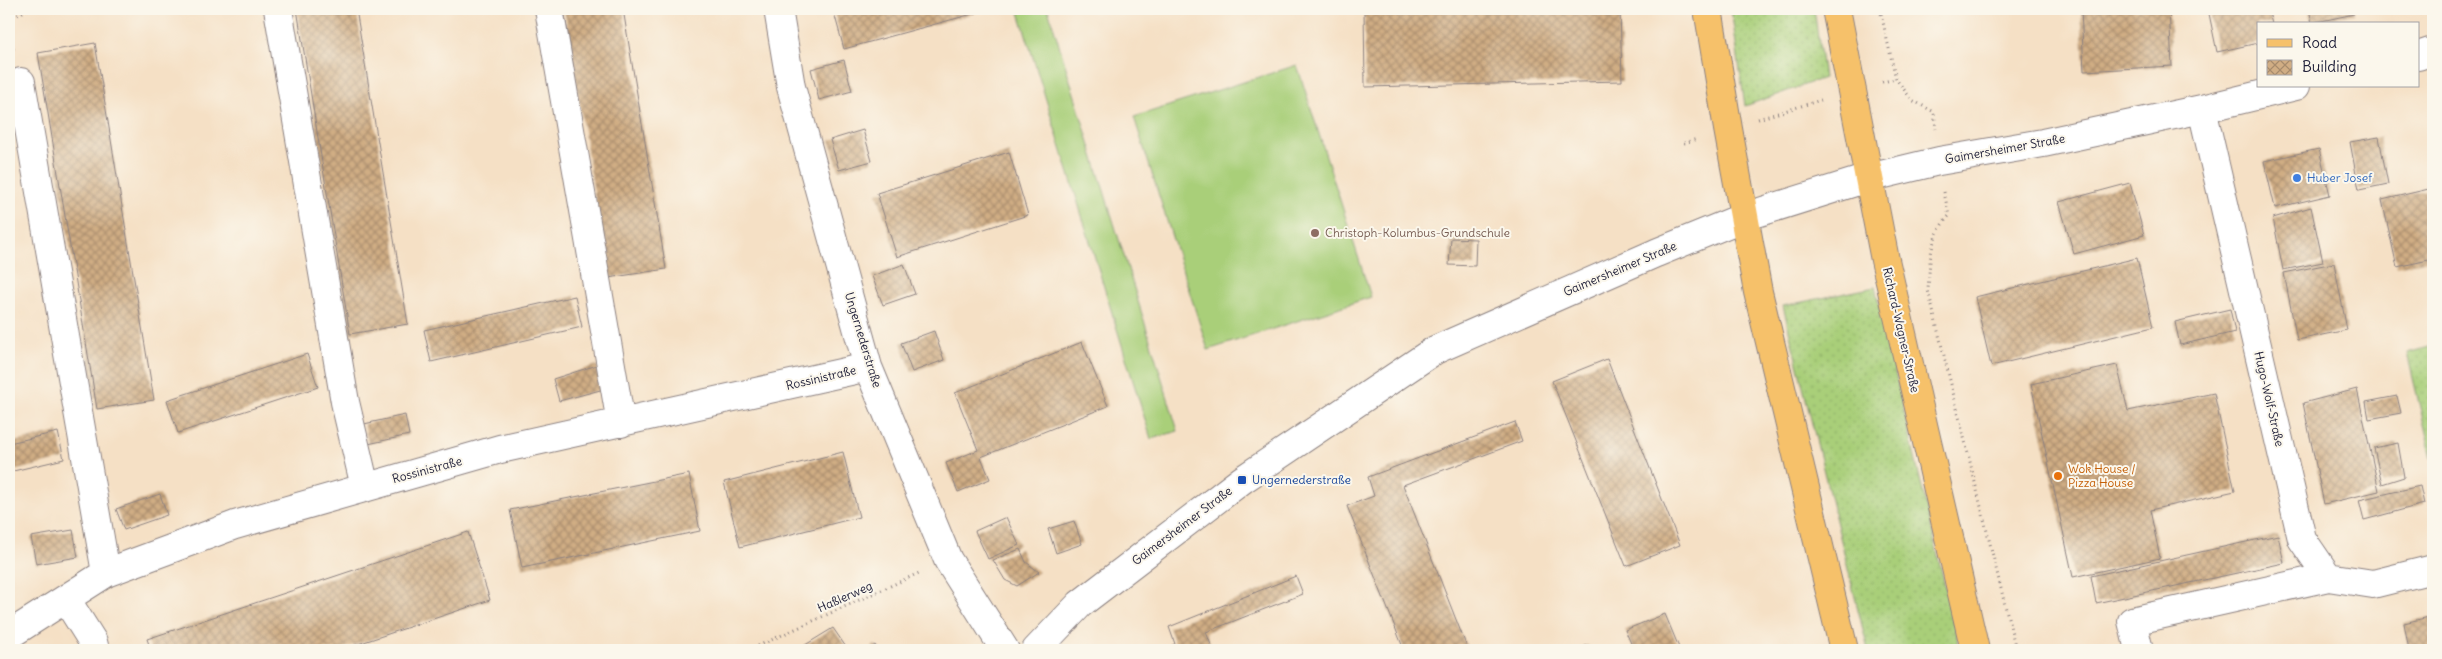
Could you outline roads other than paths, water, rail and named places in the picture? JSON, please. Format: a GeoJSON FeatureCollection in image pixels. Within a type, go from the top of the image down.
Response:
{"type":"FeatureCollection","features":[{"type":"Feature","properties":{"kind":"main road"},"geometry":{"type":"LineString","coordinates":[[1708,9],[1758,292],[1844,650]]}},
{"type":"Feature","properties":{"kind":"main road","name":"Richard-Wagner-Straße"},"geometry":{"type":"LineString","coordinates":[[1836,9],[1868,178],[1892,289],[1975,650]]}},
{"type":"Feature","properties":{"kind":"street"},"geometry":{"type":"LineString","coordinates":[[278,9],[345,402],[365,487]]}},
{"type":"Feature","properties":{"kind":"street"},"geometry":{"type":"LineString","coordinates":[[549,9],[620,423]]}},
{"type":"Feature","properties":{"kind":"street","name":"Ungernederstraße"},"geometry":{"type":"LineString","coordinates":[[778,9],[790,87],[868,367],[948,560],[1005,650]]}},
{"type":"Feature","properties":{"kind":"street"},"geometry":{"type":"LineString","coordinates":[[2420,55],[2433,52]]}},
{"type":"Feature","properties":{"kind":"street"},"geometry":{"type":"LineString","coordinates":[[21,82],[106,573]]}},
{"type":"Feature","properties":{"kind":"street","name":"Gaimersheimer Straße"},"geometry":{"type":"LineString","coordinates":[[1036,650],[1080,604],[1242,480],[1435,350],[1744,217],[1868,178],[1939,161],[2043,143],[2202,109],[2288,88]]}},
{"type":"Feature","properties":{"kind":"street","name":"Hugo-Wolf-Straße"},"geometry":{"type":"LineString","coordinates":[[2202,109],[2302,539],[2328,578]]}},
{"type":"Feature","properties":{"kind":"street","name":"Rossinistraße"},"geometry":{"type":"LineString","coordinates":[[9,635],[106,573],[235,525],[500,450],[868,367]]}},
{"type":"Feature","properties":{"kind":"street"},"geometry":{"type":"LineString","coordinates":[[2138,650],[2132,621],[2328,578],[2372,584],[2433,569]]}},
{"type":"Feature","properties":{"kind":"street"},"geometry":{"type":"LineString","coordinates":[[66,598],[93,642],[95,650]]}},
{"type":"Feature","properties":{"kind":"place","name":"Huber Josef"},"geometry":{"type":"Point","coordinates":[2297,178]}},
{"type":"Feature","properties":{"kind":"place","name":"Christoph-Kolumbus-Grundschule"},"geometry":{"type":"Point","coordinates":[1315,233]}},
{"type":"Feature","properties":{"kind":"place","name":"Wok House / Pizza House"},"geometry":{"type":"Point","coordinates":[2058,476]}},
{"type":"Feature","properties":{"kind":"place","name":"Ungernederstraße"},"geometry":{"type":"Point","coordinates":[1242,480]}}]}
